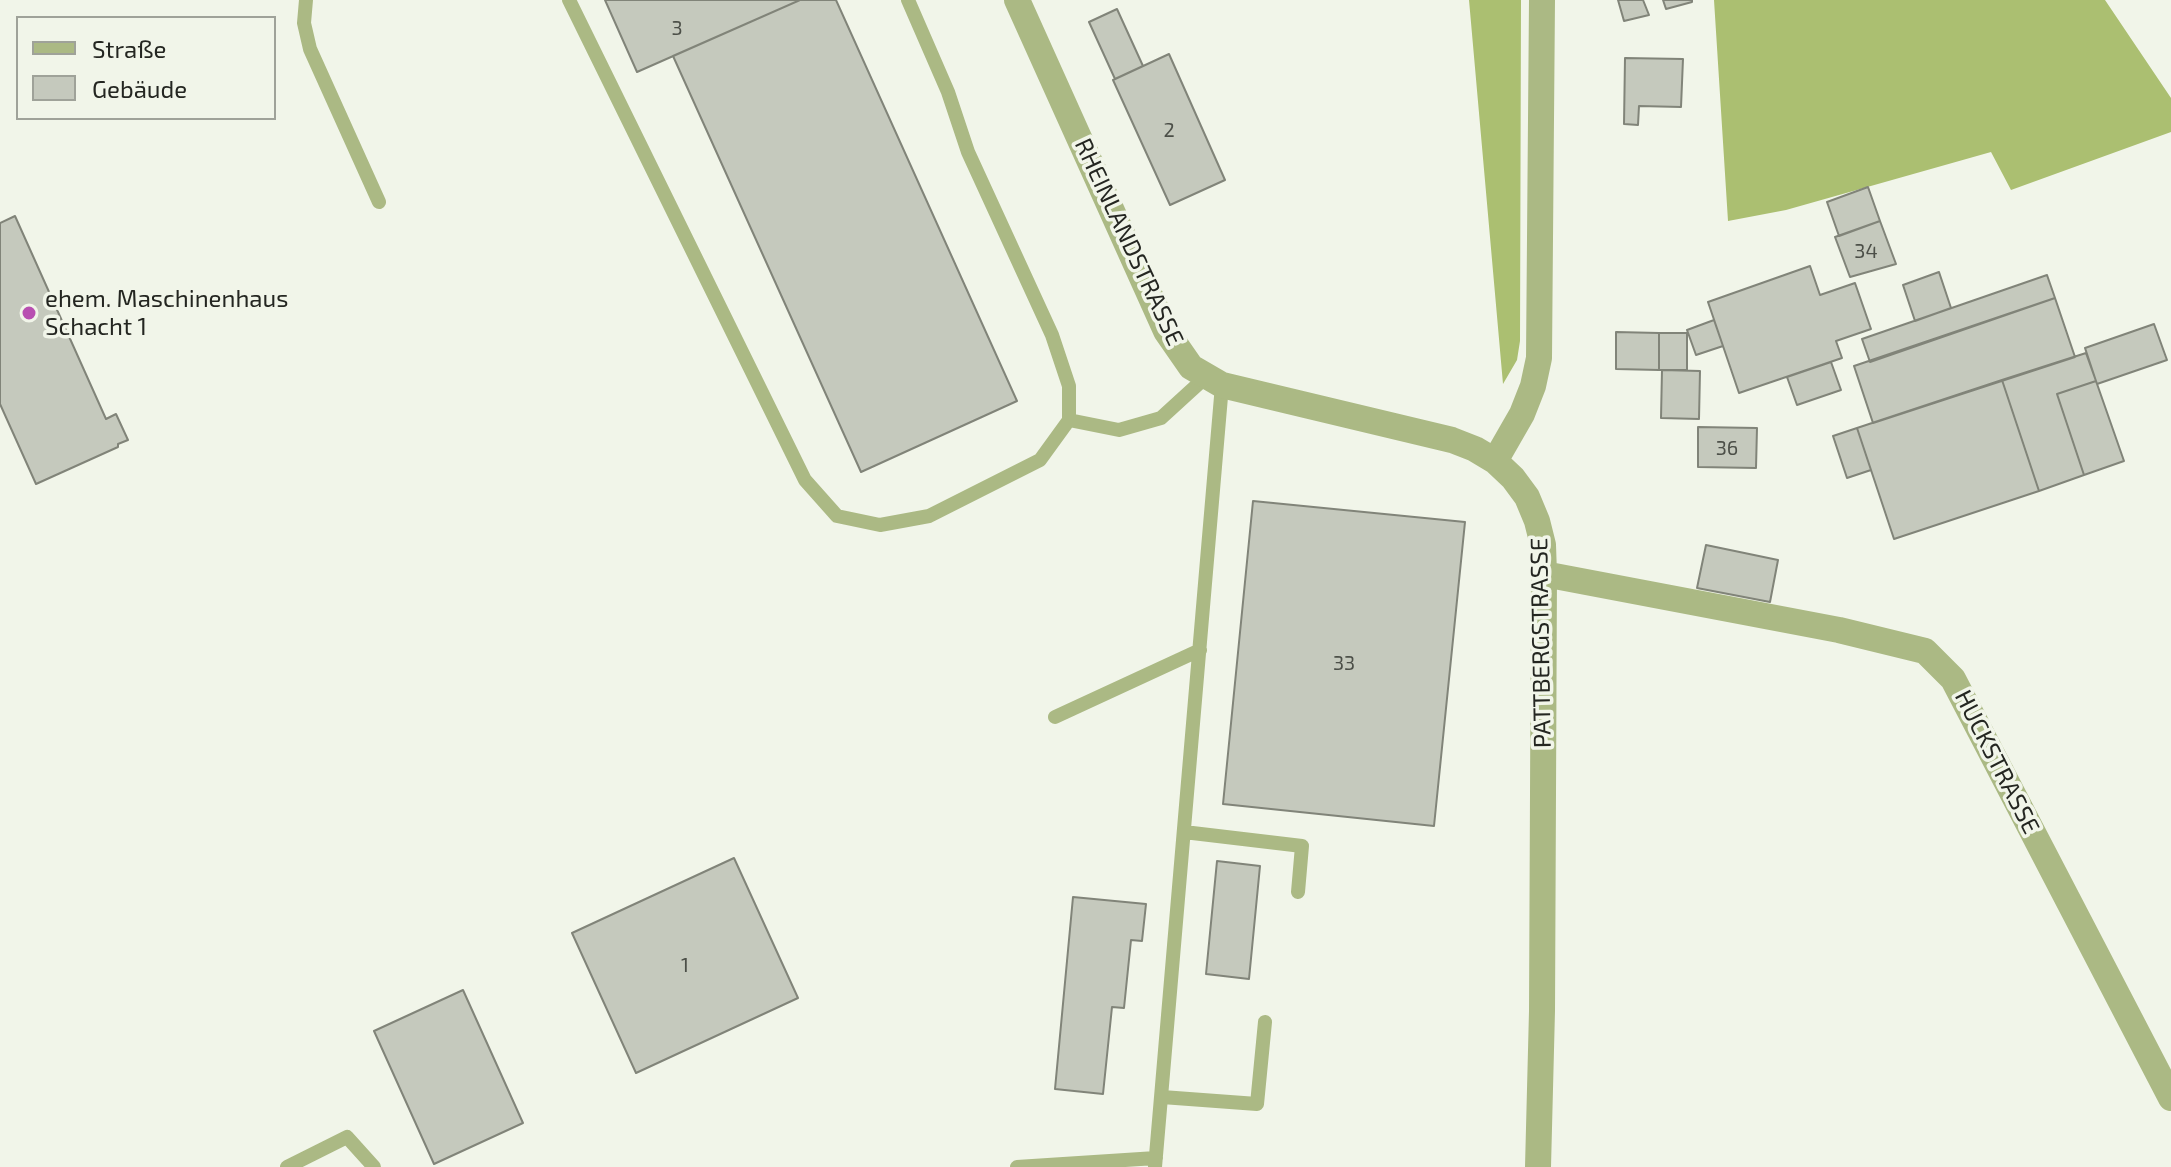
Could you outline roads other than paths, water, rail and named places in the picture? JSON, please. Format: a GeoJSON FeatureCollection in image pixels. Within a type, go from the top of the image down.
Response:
{"type":"FeatureCollection","features":[{"type":"Feature","properties":{"kind":"street","name":"RHEINLANDSTRASSE"},"geometry":{"type":"LineString","coordinates":[[1017,0],[1166,331],[1191,367],[1215,380],[1452,440],[1495,461]]}},
{"type":"Feature","properties":{"kind":"street"},"geometry":{"type":"LineString","coordinates":[[1495,461],[1522,414],[1539,358],[1542,0]]}},
{"type":"Feature","properties":{"kind":"street","name":"PATTBERGSTRASSE"},"geometry":{"type":"LineString","coordinates":[[1495,461],[1527,497],[1543,545],[1542,1011],[1538,1167]]}},
{"type":"Feature","properties":{"kind":"street","name":"HUCKSTRASSE"},"geometry":{"type":"LineString","coordinates":[[1544,574],[1839,630],[1925,651],[1953,679],[2171,1098]]}},
{"type":"Feature","properties":{"kind":"lane"},"geometry":{"type":"LineString","coordinates":[[306,0],[304,23],[310,49],[379,202]]}},
{"type":"Feature","properties":{"kind":"lane"},"geometry":{"type":"LineString","coordinates":[[569,0],[805,480],[837,516],[880,525],[929,516],[1040,460],[1069,420],[1069,386],[1052,335],[968,152],[948,92],[908,0]]}},
{"type":"Feature","properties":{"kind":"lane"},"geometry":{"type":"LineString","coordinates":[[1069,420],[1119,430],[1161,418],[1215,380]]}},
{"type":"Feature","properties":{"kind":"lane"},"geometry":{"type":"LineString","coordinates":[[1017,1167],[1156,1163],[1200,650],[1215,380]]}},
{"type":"Feature","properties":{"kind":"lane"},"geometry":{"type":"LineString","coordinates":[[1055,717],[1200,650]]}},
{"type":"Feature","properties":{"kind":"lane"},"geometry":{"type":"LineString","coordinates":[[1184,832],[1302,846],[1298,892]]}},
{"type":"Feature","properties":{"kind":"lane"},"geometry":{"type":"LineString","coordinates":[[1162,1097],[1257,1104],[1265,1022]]}},
{"type":"Feature","properties":{"kind":"lane"},"geometry":{"type":"LineString","coordinates":[[287,1167],[347,1137],[374,1167]]}},
{"type":"Feature","properties":{"kind":"place","name":"ehem. Maschinenhaus Schacht 1"},"geometry":{"type":"Point","coordinates":[29,313]}}]}
